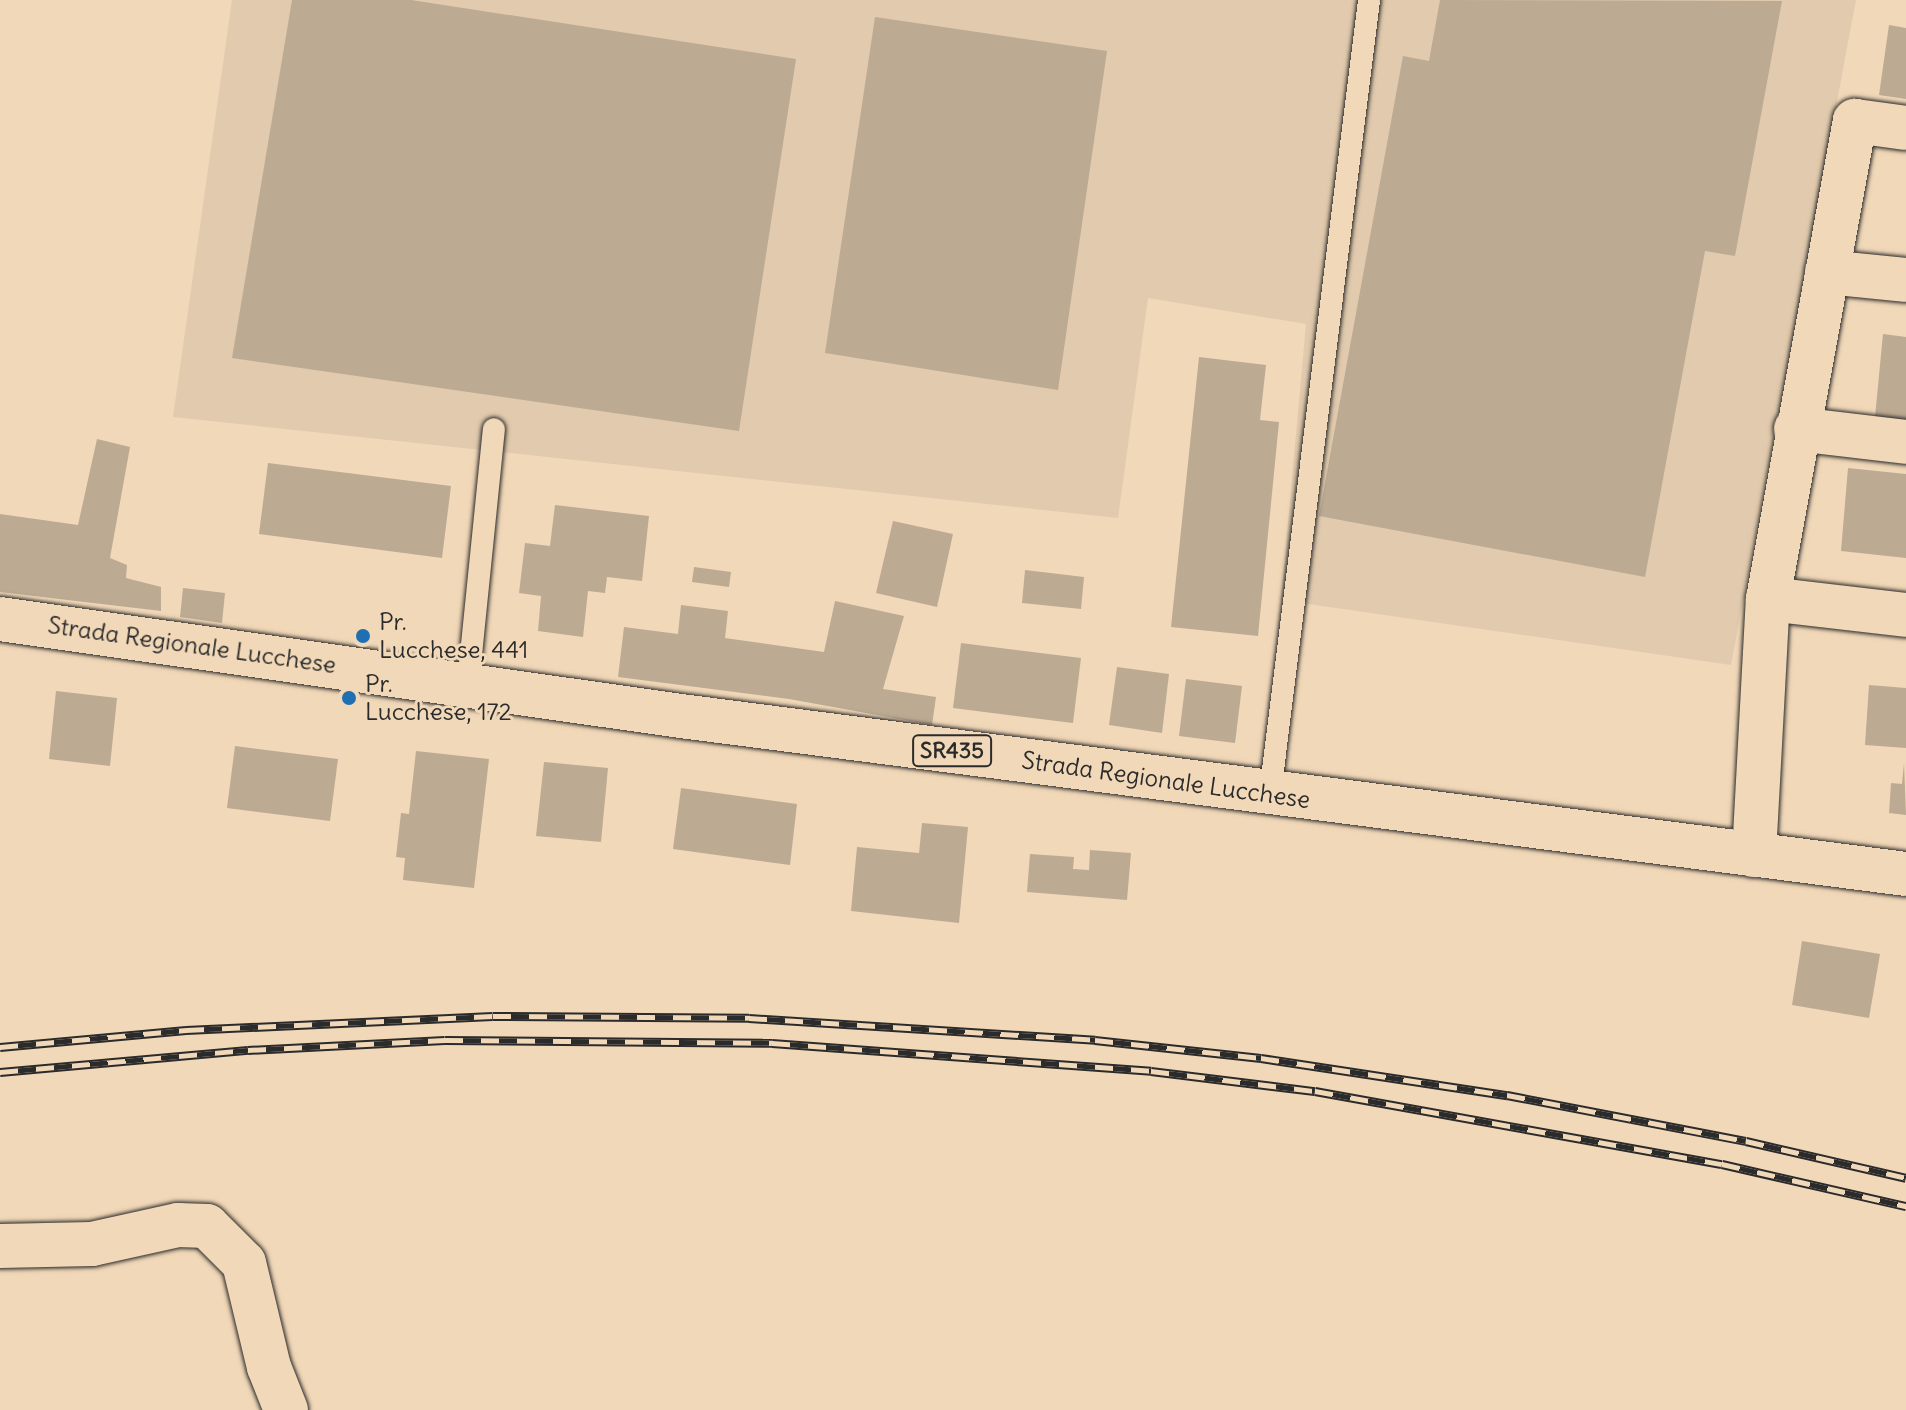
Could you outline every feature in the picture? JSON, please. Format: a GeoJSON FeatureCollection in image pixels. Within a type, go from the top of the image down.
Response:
{"type":"FeatureCollection","features":[{"type":"Feature","properties":{"kind":"main road"},"geometry":{"type":"LineString","coordinates":[[1754,855],[1768,599],[1796,429],[1855,121],[1906,128]]}},
{"type":"Feature","properties":{"kind":"main road"},"geometry":{"type":"LineString","coordinates":[[1827,272],[1906,280]]}},
{"type":"Feature","properties":{"kind":"main road"},"geometry":{"type":"LineString","coordinates":[[1796,429],[1906,442]]}},
{"type":"Feature","properties":{"kind":"main road"},"geometry":{"type":"LineString","coordinates":[[1768,599],[1906,615]]}},
{"type":"Feature","properties":{"kind":"main road","name":"Strada Regionale Lucchese"},"geometry":{"type":"LineString","coordinates":[[0,619],[1270,794],[1906,874]]}},
{"type":"Feature","properties":{"kind":"main road"},"geometry":{"type":"LineString","coordinates":[[0,1246],[92,1244],[178,1225],[207,1226],[244,1263],[269,1367],[286,1410]]}},
{"type":"Feature","properties":{"kind":"lane"},"geometry":{"type":"LineString","coordinates":[[1270,794],[1369,0]]}},
{"type":"Feature","properties":{"kind":"lane"},"geometry":{"type":"LineString","coordinates":[[468,684],[494,429]]}},
{"type":"Feature","properties":{"kind":"shaded area"},"geometry":{"type":"Polygon","coordinates":[[[232,0],[1856,0],[1731,665],[1281,600],[1306,324],[1148,298],[1118,518],[173,417],[232,0]]]}},
{"type":"Feature","properties":{"kind":"building"},"geometry":{"type":"Polygon","coordinates":[[[292,0],[411,0],[796,59],[739,431],[232,358],[292,0]]]}},
{"type":"Feature","properties":{"kind":"building"},"geometry":{"type":"Polygon","coordinates":[[[1440,0],[1782,1],[1735,256],[1705,251],[1645,577],[1319,516],[1403,56],[1429,61],[1440,0]]]}},
{"type":"Feature","properties":{"kind":"building"},"geometry":{"type":"Polygon","coordinates":[[[875,17],[1107,51],[1058,390],[825,353],[875,17]]]}},
{"type":"Feature","properties":{"kind":"building"},"geometry":{"type":"Polygon","coordinates":[[[1889,25],[1906,28],[1906,99],[1879,95],[1889,25]]]}},
{"type":"Feature","properties":{"kind":"building"},"geometry":{"type":"Polygon","coordinates":[[[1883,334],[1906,337],[1906,420],[1875,417],[1883,334]]]}},
{"type":"Feature","properties":{"kind":"building"},"geometry":{"type":"Polygon","coordinates":[[[1199,357],[1266,365],[1260,420],[1279,422],[1258,636],[1171,627],[1199,357]]]}},
{"type":"Feature","properties":{"kind":"building"},"geometry":{"type":"Polygon","coordinates":[[[97,439],[130,447],[110,558],[127,565],[126,578],[161,587],[161,611],[0,592],[0,514],[78,525],[97,439]]]}},
{"type":"Feature","properties":{"kind":"building"},"geometry":{"type":"Polygon","coordinates":[[[268,463],[451,486],[442,558],[259,534],[268,463]]]}},
{"type":"Feature","properties":{"kind":"building"},"geometry":{"type":"Polygon","coordinates":[[[1848,468],[1906,474],[1906,558],[1841,551],[1848,468]]]}},
{"type":"Feature","properties":{"kind":"building"},"geometry":{"type":"Polygon","coordinates":[[[555,505],[649,516],[642,581],[607,577],[605,593],[588,591],[583,637],[538,631],[541,596],[519,593],[525,543],[550,546],[555,505]]]}},
{"type":"Feature","properties":{"kind":"building"},"geometry":{"type":"Polygon","coordinates":[[[893,521],[953,534],[937,607],[876,593],[893,521]]]}},
{"type":"Feature","properties":{"kind":"building"},"geometry":{"type":"Polygon","coordinates":[[[694,567],[731,572],[729,587],[692,582],[694,567]]]}},
{"type":"Feature","properties":{"kind":"building"},"geometry":{"type":"Polygon","coordinates":[[[1025,570],[1084,577],[1081,609],[1022,603],[1025,570]]]}},
{"type":"Feature","properties":{"kind":"building"},"geometry":{"type":"Polygon","coordinates":[[[183,588],[225,593],[222,623],[180,617],[183,588]]]}},
{"type":"Feature","properties":{"kind":"building"},"geometry":{"type":"Polygon","coordinates":[[[835,601],[904,616],[883,689],[936,697],[932,725],[789,699],[618,677],[624,627],[678,634],[681,605],[728,611],[725,638],[824,652],[835,601]]]}},
{"type":"Feature","properties":{"kind":"building"},"geometry":{"type":"Polygon","coordinates":[[[961,643],[1081,658],[1073,723],[953,708],[961,643]]]}},
{"type":"Feature","properties":{"kind":"building"},"geometry":{"type":"Polygon","coordinates":[[[1117,667],[1169,674],[1162,733],[1109,725],[1117,667]]]}},
{"type":"Feature","properties":{"kind":"building"},"geometry":{"type":"Polygon","coordinates":[[[1186,679],[1242,686],[1235,743],[1179,736],[1186,679]]]}},
{"type":"Feature","properties":{"kind":"building"},"geometry":{"type":"Polygon","coordinates":[[[1869,685],[1906,688],[1906,748],[1865,745],[1869,685]]]}},
{"type":"Feature","properties":{"kind":"building"},"geometry":{"type":"Polygon","coordinates":[[[56,691],[117,698],[110,766],[49,759],[56,691]]]}},
{"type":"Feature","properties":{"kind":"building"},"geometry":{"type":"Polygon","coordinates":[[[235,746],[338,759],[330,821],[227,808],[235,746]]]}},
{"type":"Feature","properties":{"kind":"building"},"geometry":{"type":"Polygon","coordinates":[[[416,751],[489,759],[474,888],[403,880],[405,858],[396,857],[401,813],[409,814],[416,751]]]}},
{"type":"Feature","properties":{"kind":"building"},"geometry":{"type":"Polygon","coordinates":[[[544,762],[608,768],[601,842],[536,836],[544,762]]]}},
{"type":"Feature","properties":{"kind":"building"},"geometry":{"type":"Polygon","coordinates":[[[1904,763],[1906,815],[1889,813],[1891,783],[1902,784],[1904,763]]]}},
{"type":"Feature","properties":{"kind":"building"},"geometry":{"type":"Polygon","coordinates":[[[681,788],[797,804],[790,865],[673,849],[681,788]]]}},
{"type":"Feature","properties":{"kind":"building"},"geometry":{"type":"Polygon","coordinates":[[[922,823],[968,827],[959,923],[851,911],[857,847],[919,853],[922,823]]]}},
{"type":"Feature","properties":{"kind":"building"},"geometry":{"type":"Polygon","coordinates":[[[1090,850],[1131,853],[1127,900],[1027,892],[1030,854],[1074,857],[1073,869],[1089,870],[1090,850]]]}},
{"type":"Feature","properties":{"kind":"building"},"geometry":{"type":"Polygon","coordinates":[[[1802,941],[1880,954],[1869,1018],[1792,1005],[1802,941]]]}},
{"type":"Feature","properties":{"kind":"railway"},"geometry":{"type":"LineString","coordinates":[[0,1047],[186,1030],[493,1016],[749,1018],[1095,1040],[1261,1058],[1507,1095],[1746,1141],[1906,1178]]}},
{"type":"Feature","properties":{"kind":"railway"},"geometry":{"type":"LineString","coordinates":[[0,1072],[248,1050],[445,1040],[772,1043],[1151,1071],[1315,1091],[1722,1164],[1906,1206]]}},
{"type":"Feature","properties":{"kind":"place","name":"Pr. Lucchese, 441"},"geometry":{"type":"Point","coordinates":[363,636]}},
{"type":"Feature","properties":{"kind":"place","name":"Pr. Lucchese, 172"},"geometry":{"type":"Point","coordinates":[349,698]}}]}
